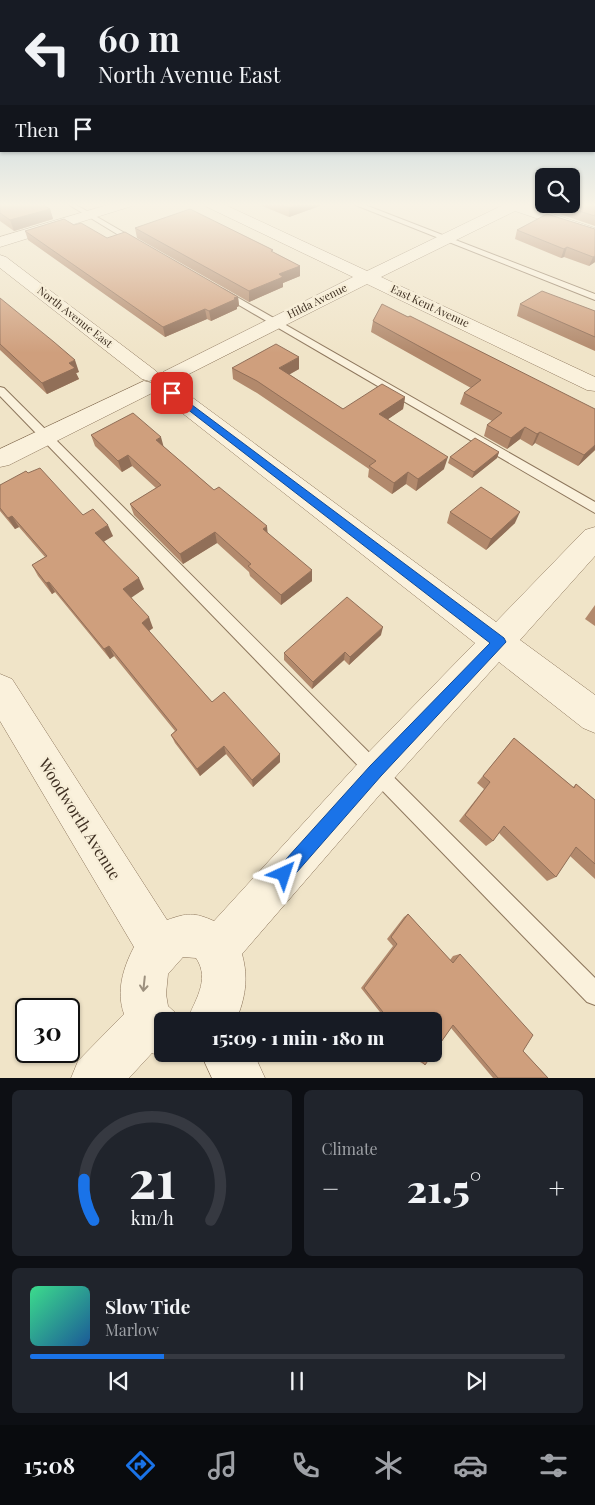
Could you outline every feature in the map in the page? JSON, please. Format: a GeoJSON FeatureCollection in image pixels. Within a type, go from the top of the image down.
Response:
{"type":"FeatureCollection","features":[{"type":"Feature","properties":{"kind":"street","name":"East Kent Avenue"},"geometry":{"type":"LineString","coordinates":[[317,253],[595,384]]}},
{"type":"Feature","properties":{"kind":"street","name":"Hilda Avenue"},"geometry":{"type":"LineString","coordinates":[[0,459],[416,253]]}},
{"type":"Feature","properties":{"kind":"street","name":"North Avenue East"},"geometry":{"type":"LineString","coordinates":[[0,260],[595,716]]}},
{"type":"Feature","properties":{"kind":"street"},"geometry":{"type":"LineString","coordinates":[[217,950],[376,771],[595,538]]}},
{"type":"Feature","properties":{"kind":"street","name":"Woodworth Avenue"},"geometry":{"type":"LineString","coordinates":[[0,690],[159,948]]}},
{"type":"Feature","properties":{"kind":"street"},"geometry":{"type":"LineString","coordinates":[[154,1023],[144,1005],[143,987],[146,970],[159,948],[165,942],[178,936],[192,934],[203,937],[217,950],[225,972],[224,988],[220,1005],[216,1012]]}},
{"type":"Feature","properties":{"kind":"street"},"geometry":{"type":"LineString","coordinates":[[96,1078],[154,1029]]}},
{"type":"Feature","properties":{"kind":"street"},"geometry":{"type":"LineString","coordinates":[[230,1062],[240,1078]]}},
{"type":"Feature","properties":{"kind":"lane"},"geometry":{"type":"LineString","coordinates":[[485,253],[595,297]]}},
{"type":"Feature","properties":{"kind":"lane"},"geometry":{"type":"LineString","coordinates":[[211,285],[595,508]]}},
{"type":"Feature","properties":{"kind":"lane"},"geometry":{"type":"LineString","coordinates":[[0,390],[595,994]]}},
{"type":"Feature","properties":{"kind":"building"},"geometry":{"type":"Polygon","coordinates":[[[57,253],[162,253],[238,297],[209,311],[205,309],[163,327],[57,253]]]}},
{"type":"Feature","properties":{"kind":"building"},"geometry":{"type":"Polygon","coordinates":[[[181,253],[275,253],[300,266],[279,274],[283,277],[249,291],[181,253]]]}},
{"type":"Feature","properties":{"kind":"building"},"geometry":{"type":"Polygon","coordinates":[[[583,253],[595,253],[593,257],[583,253]]]}},
{"type":"Feature","properties":{"kind":"building"},"geometry":{"type":"Polygon","coordinates":[[[542,291],[595,311],[595,337],[520,304],[542,291]]]}},
{"type":"Feature","properties":{"kind":"building"},"geometry":{"type":"Polygon","coordinates":[[[0,298],[75,360],[69,363],[75,368],[42,383],[0,344],[0,298]]]}},
{"type":"Feature","properties":{"kind":"building"},"geometry":{"type":"Polygon","coordinates":[[[382,304],[408,317],[410,316],[595,409],[595,445],[584,455],[540,432],[537,434],[525,427],[511,438],[487,425],[502,413],[464,393],[481,380],[373,321],[382,304]]]}},
{"type":"Feature","properties":{"kind":"building"},"geometry":{"type":"Polygon","coordinates":[[[276,344],[299,357],[279,368],[343,409],[382,384],[405,397],[379,414],[448,457],[418,479],[408,472],[394,483],[369,466],[376,461],[257,381],[232,368],[276,344]]]}},
{"type":"Feature","properties":{"kind":"building"},"geometry":{"type":"Polygon","coordinates":[[[133,413],[161,437],[156,440],[214,490],[219,487],[267,526],[263,529],[312,570],[281,595],[248,566],[251,564],[215,532],[180,554],[130,504],[161,485],[128,455],[118,461],[91,435],[133,413]]]}},
{"type":"Feature","properties":{"kind":"building"},"geometry":{"type":"Polygon","coordinates":[[[475,438],[499,452],[474,472],[450,457],[475,438]]]}},
{"type":"Feature","properties":{"kind":"building"},"geometry":{"type":"Polygon","coordinates":[[[40,468],[83,515],[93,509],[108,525],[95,533],[139,578],[123,589],[149,617],[142,623],[212,702],[224,692],[280,754],[252,780],[224,746],[197,769],[171,735],[177,730],[109,646],[104,649],[49,582],[46,583],[32,565],[47,556],[12,516],[8,518],[0,508],[0,485],[26,471],[28,473],[40,468]]]}},
{"type":"Feature","properties":{"kind":"building"},"geometry":{"type":"Polygon","coordinates":[[[481,487],[520,512],[491,539],[450,512],[481,487]]]}},
{"type":"Feature","properties":{"kind":"building"},"geometry":{"type":"Polygon","coordinates":[[[347,597],[383,627],[350,657],[345,652],[313,682],[284,653],[347,597]]]}},
{"type":"Feature","properties":{"kind":"building"},"geometry":{"type":"Polygon","coordinates":[[[514,738],[574,788],[576,784],[595,800],[595,864],[576,847],[556,877],[504,826],[493,841],[465,815],[490,782],[483,776],[514,738]]]}},
{"type":"Feature","properties":{"kind":"building"},"geometry":{"type":"Polygon","coordinates":[[[408,914],[453,963],[460,954],[533,1035],[523,1051],[548,1078],[498,1078],[453,1025],[442,1041],[442,1012],[383,1012],[364,988],[397,944],[391,937],[408,914]]]}},
{"type":"Feature","properties":{"kind":"route"},"geometry":{"type":"LineString","coordinates":[[172,393],[499,642],[376,771],[284,874]]}}]}
